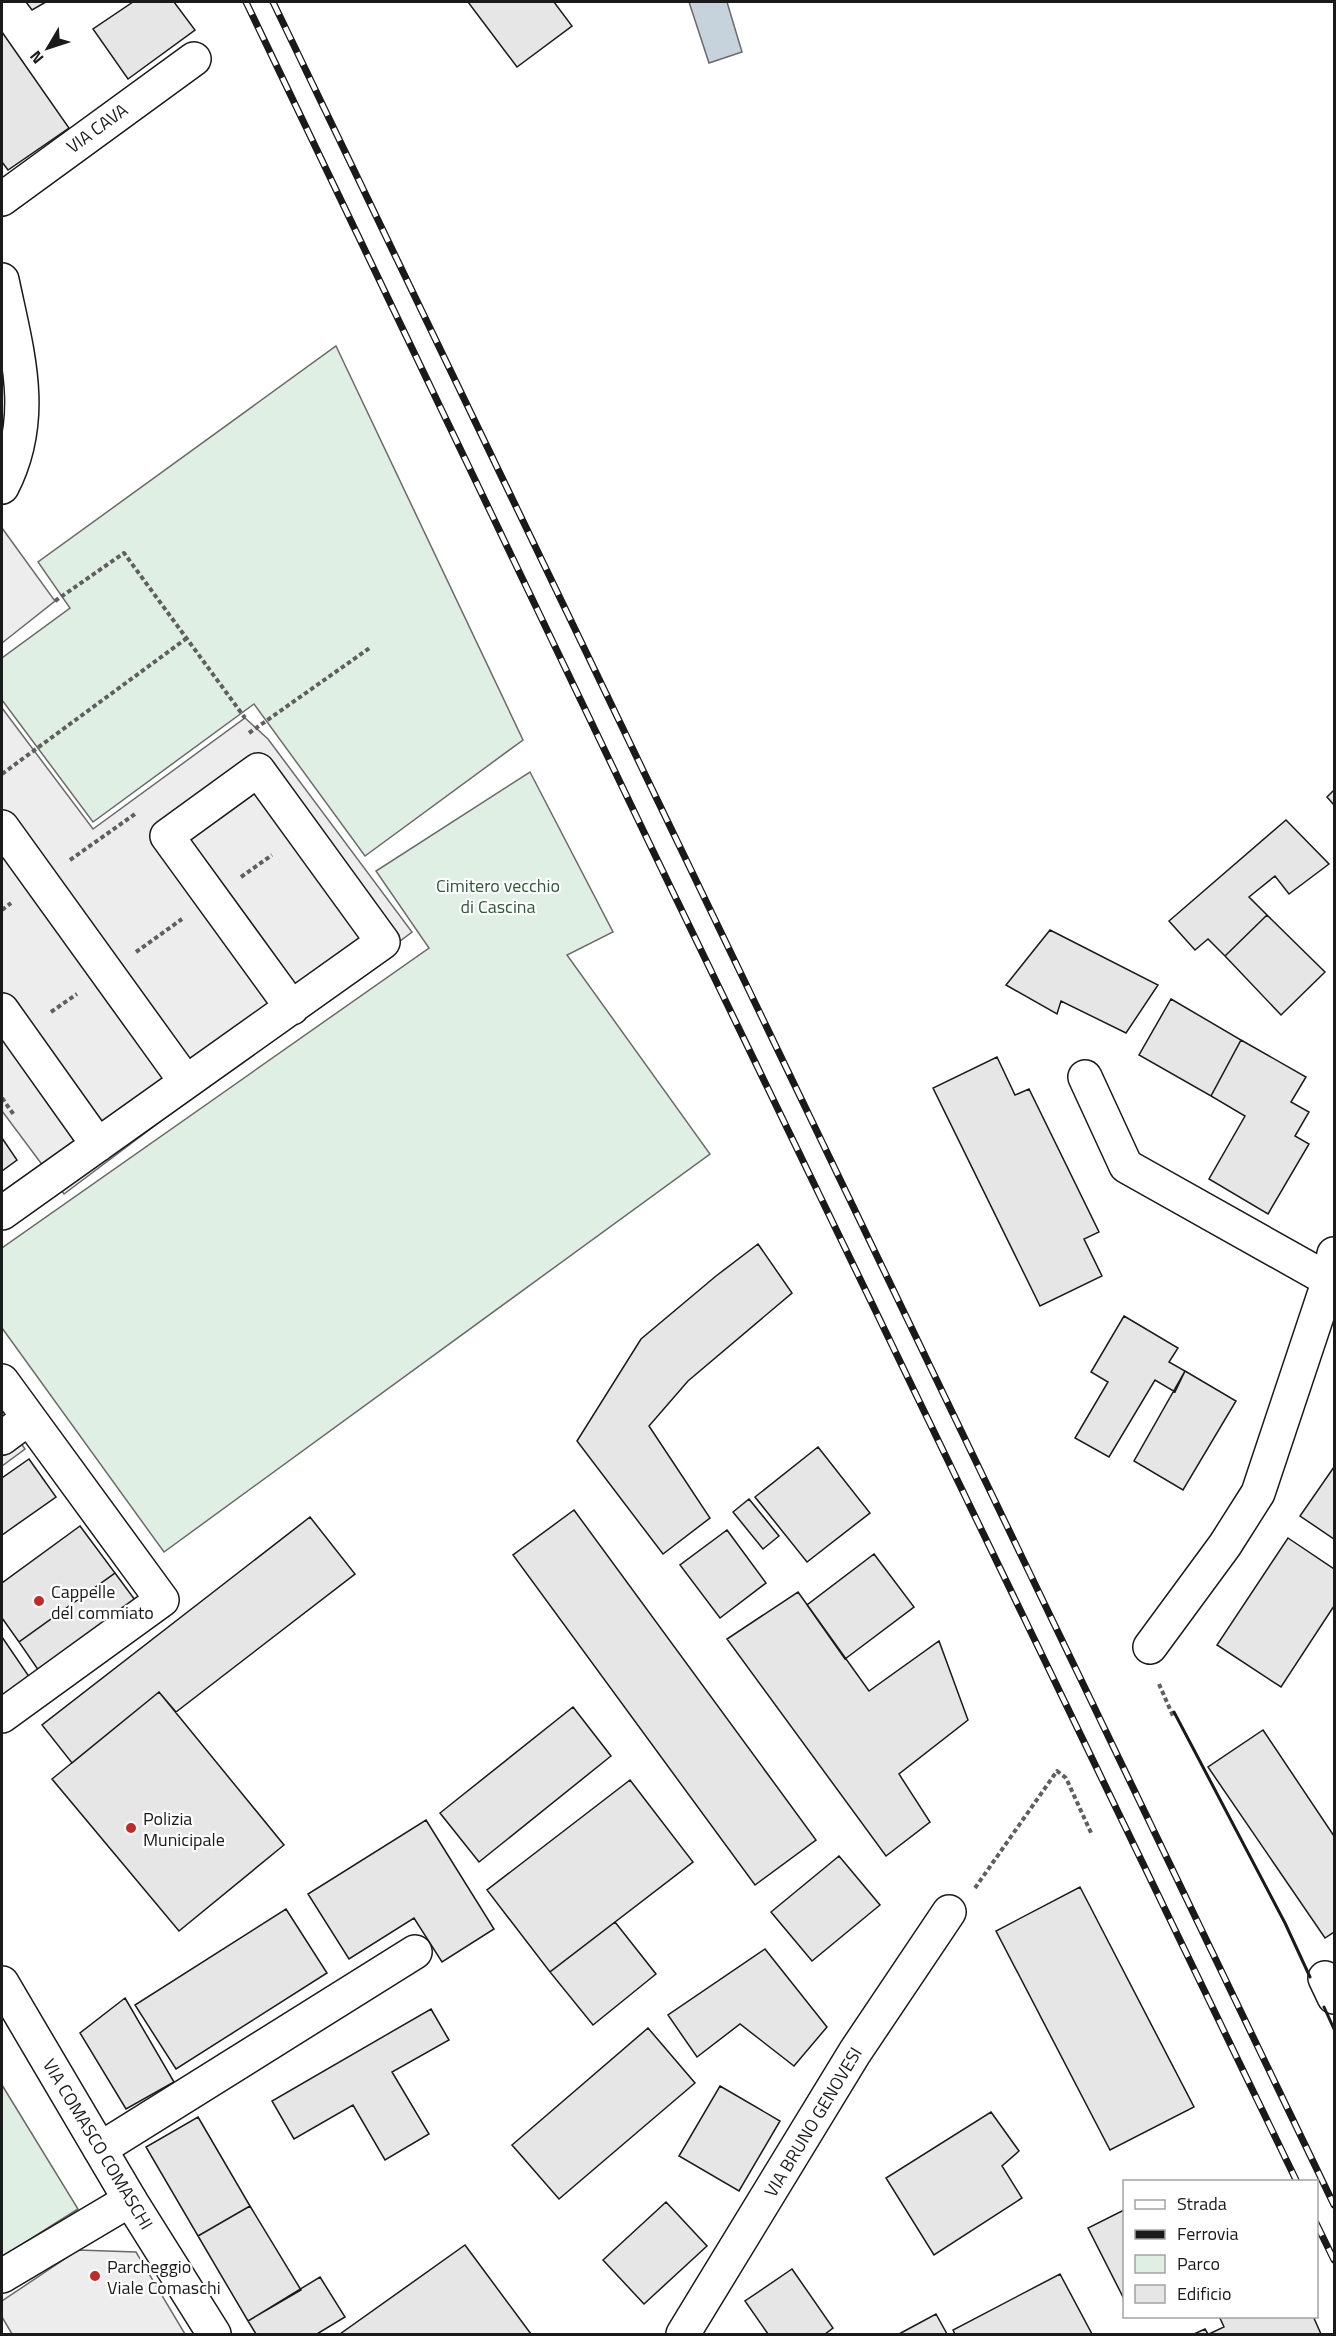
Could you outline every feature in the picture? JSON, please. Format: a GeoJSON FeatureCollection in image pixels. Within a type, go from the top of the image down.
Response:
{"type":"FeatureCollection","features":[{"type":"Feature","properties":{"kind":"street","name":"VIA CAVA"},"geometry":{"type":"LineString","coordinates":[[2,199],[194,59]]}},
{"type":"Feature","properties":{"kind":"street"},"geometry":{"type":"LineString","coordinates":[[2,280],[16,341],[23,412],[14,459],[2,487]]}},
{"type":"Feature","properties":{"kind":"street"},"geometry":{"type":"LineString","coordinates":[[2,1213],[292,1008],[383,942],[258,770],[167,836],[292,1008]]}},
{"type":"Feature","properties":{"kind":"street"},"geometry":{"type":"LineString","coordinates":[[2,828],[186,1082]]}},
{"type":"Feature","properties":{"kind":"street"},"geometry":{"type":"LineString","coordinates":[[10,1022],[98,1145]]}},
{"type":"Feature","properties":{"kind":"street"},"geometry":{"type":"LineString","coordinates":[[1084,1077],[1126,1166],[1332,1267],[1258,1493],[1248,1513],[1150,1647]]}},
{"type":"Feature","properties":{"kind":"street"},"geometry":{"type":"LineString","coordinates":[[2,1381],[162,1600],[2,1716]]}},
{"type":"Feature","properties":{"kind":"street"},"geometry":{"type":"LineString","coordinates":[[2,1438],[29,1418]]}},
{"type":"Feature","properties":{"kind":"street","name":"VIA BRUNO GENOVESI"},"geometry":{"type":"LineString","coordinates":[[683,2334],[855,2052],[949,1912]]}},
{"type":"Feature","properties":{"kind":"street"},"geometry":{"type":"LineString","coordinates":[[100,2149],[415,1952]]}},
{"type":"Feature","properties":{"kind":"street","name":"VIA COMASCO COMASCHI"},"geometry":{"type":"LineString","coordinates":[[2,1983],[130,2200],[214,2334]]}},
{"type":"Feature","properties":{"kind":"street"},"geometry":{"type":"LineString","coordinates":[[2,2276],[130,2200]]}},
{"type":"Feature","properties":{"kind":"path"},"geometry":{"type":"LineString","coordinates":[[55,601],[124,553],[245,718]]}},
{"type":"Feature","properties":{"kind":"path"},"geometry":{"type":"LineString","coordinates":[[2,774],[187,638]]}},
{"type":"Feature","properties":{"kind":"path"},"geometry":{"type":"LineString","coordinates":[[10,1022],[107,973],[304,833]]}},
{"type":"Feature","properties":{"kind":"path"},"geometry":{"type":"LineString","coordinates":[[2,1098],[14,1115]]}},
{"type":"Feature","properties":{"kind":"path"},"geometry":{"type":"LineString","coordinates":[[949,1912],[965,1903],[1057,1771],[1066,1778],[1092,1835]]}},
{"type":"Feature","properties":{"kind":"green space"},"geometry":{"type":"Polygon","coordinates":[[[336,346],[523,740],[365,856],[254,704],[93,822],[2,700],[2,658],[70,608],[38,562],[336,346]]]}},
{"type":"Feature","properties":{"kind":"green space","name":"Cimitero vecchio di Cascina"},"geometry":{"type":"Polygon","coordinates":[[[530,772],[613,932],[567,955],[710,1154],[164,1552],[2,1328],[2,1248],[429,948],[376,871],[530,772]]]}},
{"type":"Feature","properties":{"kind":"green space"},"geometry":{"type":"Polygon","coordinates":[[[2,2085],[78,2209],[2,2257],[2,2085]]]}},
{"type":"Feature","properties":{"kind":"shaded area"},"geometry":{"type":"Polygon","coordinates":[[[689,2],[727,2],[742,52],[709,63],[689,2]]]}},
{"type":"Feature","properties":{"kind":"shaded area"},"geometry":{"type":"Polygon","coordinates":[[[2,528],[55,601],[2,643],[2,528]]]}},
{"type":"Feature","properties":{"kind":"shaded area"},"geometry":{"type":"Polygon","coordinates":[[[2,708],[93,829],[245,718],[268,739],[412,932],[64,1194],[2,1111],[2,708]]]}},
{"type":"Feature","properties":{"kind":"shaded area"},"geometry":{"type":"Polygon","coordinates":[[[2,1416],[25,1449],[2,1466],[2,1416]]]}},
{"type":"Feature","properties":{"kind":"shaded area","name":"Parcheggio Viale Comaschi"},"geometry":{"type":"Polygon","coordinates":[[[78,2250],[136,2252],[185,2334],[12,2334],[2,2317],[2,2301],[78,2250]]]}},
{"type":"Feature","properties":{"kind":"building"},"geometry":{"type":"Polygon","coordinates":[[[26,2],[46,2],[32,10],[26,2]]]}},
{"type":"Feature","properties":{"kind":"building"},"geometry":{"type":"Polygon","coordinates":[[[133,2],[174,2],[195,30],[128,79],[93,29],[133,2]]]}},
{"type":"Feature","properties":{"kind":"building"},"geometry":{"type":"Polygon","coordinates":[[[468,2],[554,2],[572,26],[517,67],[468,2]]]}},
{"type":"Feature","properties":{"kind":"building"},"geometry":{"type":"Polygon","coordinates":[[[2,32],[69,128],[8,170],[2,162],[2,32]]]}},
{"type":"Feature","properties":{"kind":"building"},"geometry":{"type":"Polygon","coordinates":[[[1334,790],[1334,805],[1327,797],[1334,790]]]}},
{"type":"Feature","properties":{"kind":"building"},"geometry":{"type":"Polygon","coordinates":[[[1286,820],[1329,864],[1289,894],[1275,876],[1249,897],[1267,915],[1225,956],[1208,939],[1195,950],[1169,921],[1286,820]]]}},
{"type":"Feature","properties":{"kind":"building"},"geometry":{"type":"Polygon","coordinates":[[[1267,915],[1325,972],[1281,1015],[1225,956],[1267,915]]]}},
{"type":"Feature","properties":{"kind":"building"},"geometry":{"type":"Polygon","coordinates":[[[1050,930],[1158,985],[1126,1033],[1061,1001],[1057,1014],[1006,985],[1050,930]]]}},
{"type":"Feature","properties":{"kind":"building"},"geometry":{"type":"Polygon","coordinates":[[[1171,999],[1241,1040],[1211,1096],[1139,1055],[1171,999]]]}},
{"type":"Feature","properties":{"kind":"building"},"geometry":{"type":"Polygon","coordinates":[[[1241,1040],[1306,1077],[1291,1102],[1309,1112],[1295,1136],[1309,1144],[1268,1214],[1209,1179],[1245,1116],[1211,1096],[1241,1040]]]}},
{"type":"Feature","properties":{"kind":"building"},"geometry":{"type":"Polygon","coordinates":[[[997,1057],[1015,1095],[1029,1089],[1099,1232],[1084,1239],[1102,1276],[1040,1306],[933,1088],[997,1057]]]}},
{"type":"Feature","properties":{"kind":"building"},"geometry":{"type":"Polygon","coordinates":[[[2,1138],[17,1160],[2,1171],[2,1138]]]}},
{"type":"Feature","properties":{"kind":"building"},"geometry":{"type":"Polygon","coordinates":[[[758,1244],[792,1293],[688,1381],[649,1426],[710,1518],[663,1554],[577,1441],[641,1339],[758,1244]]]}},
{"type":"Feature","properties":{"kind":"building"},"geometry":{"type":"Polygon","coordinates":[[[1124,1316],[1178,1348],[1169,1362],[1185,1371],[1175,1392],[1155,1380],[1109,1457],[1075,1438],[1108,1382],[1091,1372],[1124,1316]]]}},
{"type":"Feature","properties":{"kind":"building"},"geometry":{"type":"Polygon","coordinates":[[[1185,1371],[1236,1401],[1183,1490],[1134,1461],[1185,1371]]]}},
{"type":"Feature","properties":{"kind":"building"},"geometry":{"type":"Polygon","coordinates":[[[818,1447],[870,1513],[807,1562],[755,1497],[818,1447]]]}},
{"type":"Feature","properties":{"kind":"building"},"geometry":{"type":"Polygon","coordinates":[[[29,1459],[56,1497],[2,1535],[2,1478],[29,1459]]]}},
{"type":"Feature","properties":{"kind":"building"},"geometry":{"type":"Polygon","coordinates":[[[1334,1467],[1334,1539],[1300,1516],[1334,1467]]]}},
{"type":"Feature","properties":{"kind":"building"},"geometry":{"type":"Polygon","coordinates":[[[749,1499],[779,1536],[763,1549],[733,1512],[749,1499]]]}},
{"type":"Feature","properties":{"kind":"building"},"geometry":{"type":"Polygon","coordinates":[[[574,1510],[816,1840],[755,1885],[513,1555],[574,1510]]]}},
{"type":"Feature","properties":{"kind":"building"},"geometry":{"type":"Polygon","coordinates":[[[310,1517],[355,1574],[176,1712],[159,1692],[72,1763],[42,1725],[310,1517]]]}},
{"type":"Feature","properties":{"kind":"building","name":"Cappelle del commiato"},"geometry":{"type":"Polygon","coordinates":[[[80,1526],[115,1573],[19,1642],[2,1618],[2,1583],[80,1526]]]}},
{"type":"Feature","properties":{"kind":"building"},"geometry":{"type":"Polygon","coordinates":[[[727,1530],[766,1583],[720,1618],[680,1565],[727,1530]]]}},
{"type":"Feature","properties":{"kind":"building"},"geometry":{"type":"Polygon","coordinates":[[[1288,1538],[1334,1569],[1334,1606],[1281,1687],[1217,1645],[1288,1538]]]}},
{"type":"Feature","properties":{"kind":"building"},"geometry":{"type":"Polygon","coordinates":[[[874,1554],[914,1607],[845,1659],[807,1605],[874,1554]]]}},
{"type":"Feature","properties":{"kind":"building"},"geometry":{"type":"Polygon","coordinates":[[[115,1573],[138,1604],[41,1674],[19,1642],[115,1573]]]}},
{"type":"Feature","properties":{"kind":"building"},"geometry":{"type":"Polygon","coordinates":[[[798,1592],[869,1691],[939,1641],[968,1720],[899,1774],[930,1822],[886,1856],[727,1639],[798,1592]]]}},
{"type":"Feature","properties":{"kind":"building"},"geometry":{"type":"Polygon","coordinates":[[[2,1637],[30,1678],[2,1698],[2,1637]]]}},
{"type":"Feature","properties":{"kind":"building"},"geometry":{"type":"Polygon","coordinates":[[[159,1692],[284,1845],[179,1931],[52,1779],[159,1692]]]}},
{"type":"Feature","properties":{"kind":"building"},"geometry":{"type":"Polygon","coordinates":[[[573,1707],[611,1756],[479,1862],[440,1813],[573,1707]]]}},
{"type":"Feature","properties":{"kind":"building"},"geometry":{"type":"Polygon","coordinates":[[[1263,1730],[1334,1836],[1334,1932],[1325,1938],[1208,1767],[1263,1730]]]}},
{"type":"Feature","properties":{"kind":"building"},"geometry":{"type":"Polygon","coordinates":[[[630,1780],[693,1862],[550,1972],[487,1890],[630,1780]]]}},
{"type":"Feature","properties":{"kind":"building"},"geometry":{"type":"Polygon","coordinates":[[[426,1820],[494,1929],[442,1962],[414,1918],[349,1959],[308,1894],[426,1820]]]}},
{"type":"Feature","properties":{"kind":"building"},"geometry":{"type":"Polygon","coordinates":[[[839,1856],[880,1905],[812,1961],[771,1912],[839,1856]]]}},
{"type":"Feature","properties":{"kind":"building"},"geometry":{"type":"Polygon","coordinates":[[[1080,1887],[1194,2107],[1110,2150],[996,1931],[1080,1887]]]}},
{"type":"Feature","properties":{"kind":"building"},"geometry":{"type":"Polygon","coordinates":[[[286,1909],[327,1973],[176,2069],[135,2005],[286,1909]]]}},
{"type":"Feature","properties":{"kind":"building"},"geometry":{"type":"Polygon","coordinates":[[[615,1922],[656,1974],[593,2025],[550,1972],[615,1922]]]}},
{"type":"Feature","properties":{"kind":"building"},"geometry":{"type":"Polygon","coordinates":[[[765,1949],[827,2027],[794,2066],[740,2024],[697,2057],[668,2015],[765,1949]]]}},
{"type":"Feature","properties":{"kind":"building"},"geometry":{"type":"Polygon","coordinates":[[[125,1998],[174,2082],[126,2109],[80,2033],[125,1998]]]}},
{"type":"Feature","properties":{"kind":"building"},"geometry":{"type":"Polygon","coordinates":[[[431,2009],[449,2040],[392,2072],[429,2134],[385,2160],[353,2105],[294,2139],[272,2101],[431,2009]]]}},
{"type":"Feature","properties":{"kind":"building"},"geometry":{"type":"Polygon","coordinates":[[[648,2028],[695,2083],[559,2199],[512,2145],[648,2028]]]}},
{"type":"Feature","properties":{"kind":"building"},"geometry":{"type":"Polygon","coordinates":[[[720,2086],[780,2121],[739,2191],[679,2156],[720,2086]]]}},
{"type":"Feature","properties":{"kind":"building"},"geometry":{"type":"Polygon","coordinates":[[[991,2112],[1019,2151],[1002,2166],[1022,2198],[934,2255],[886,2178],[991,2112]]]}},
{"type":"Feature","properties":{"kind":"building"},"geometry":{"type":"Polygon","coordinates":[[[198,2117],[250,2206],[198,2236],[146,2147],[198,2117]]]}},
{"type":"Feature","properties":{"kind":"building"},"geometry":{"type":"Polygon","coordinates":[[[666,2202],[707,2246],[644,2304],[603,2260],[666,2202]]]}},
{"type":"Feature","properties":{"kind":"building"},"geometry":{"type":"Polygon","coordinates":[[[250,2206],[301,2290],[248,2321],[198,2236],[250,2206]]]}},
{"type":"Feature","properties":{"kind":"building"},"geometry":{"type":"Polygon","coordinates":[[[1123,2210],[1123,2297],[1088,2228],[1123,2210]]]}},
{"type":"Feature","properties":{"kind":"building"},"geometry":{"type":"Polygon","coordinates":[[[465,2245],[531,2334],[340,2334],[465,2245]]]}},
{"type":"Feature","properties":{"kind":"building"},"geometry":{"type":"Polygon","coordinates":[[[792,2269],[833,2328],[825,2334],[768,2334],[745,2301],[792,2269]]]}},
{"type":"Feature","properties":{"kind":"building"},"geometry":{"type":"Polygon","coordinates":[[[1060,2274],[1092,2334],[955,2334],[953,2330],[1060,2274]]]}},
{"type":"Feature","properties":{"kind":"building"},"geometry":{"type":"Polygon","coordinates":[[[320,2277],[345,2317],[317,2334],[256,2334],[248,2321],[320,2277]]]}},
{"type":"Feature","properties":{"kind":"building"},"geometry":{"type":"Polygon","coordinates":[[[936,2314],[947,2334],[899,2334],[936,2314]]]}},
{"type":"Feature","properties":{"kind":"building"},"geometry":{"type":"Polygon","coordinates":[[[1220,2318],[1314,2318],[1321,2334],[1209,2334],[1224,2327],[1220,2318]]]}},
{"type":"Feature","properties":{"kind":"building"},"geometry":{"type":"Polygon","coordinates":[[[1205,2329],[1208,2334],[1194,2334],[1205,2329]]]}},
{"type":"Feature","properties":{"kind":"railway"},"geometry":{"type":"LineString","coordinates":[[246,2],[654,853],[1296,2180]]}},
{"type":"Feature","properties":{"kind":"railway"},"geometry":{"type":"LineString","coordinates":[[273,2],[1334,2205]]}},
{"type":"Feature","properties":{"kind":"railway"},"geometry":{"type":"LineString","coordinates":[[1318,2227],[1334,2260]]}},
{"type":"Feature","properties":{"kind":"wall"},"geometry":{"type":"LineString","coordinates":[[1174,1712],[1285,1923],[1310,1977]]}},
{"type":"Feature","properties":{"kind":"wall"},"geometry":{"type":"LineString","coordinates":[[1324,2007],[1334,2029]]}},
{"type":"Feature","properties":{"kind":"place","name":"Cappelle del commiato"},"geometry":{"type":"Point","coordinates":[39,1601]}},
{"type":"Feature","properties":{"kind":"place","name":"Polizia Municipale"},"geometry":{"type":"Point","coordinates":[131,1828]}},
{"type":"Feature","properties":{"kind":"place","name":"Parcheggio Viale Comaschi"},"geometry":{"type":"Point","coordinates":[95,2276]}}]}
